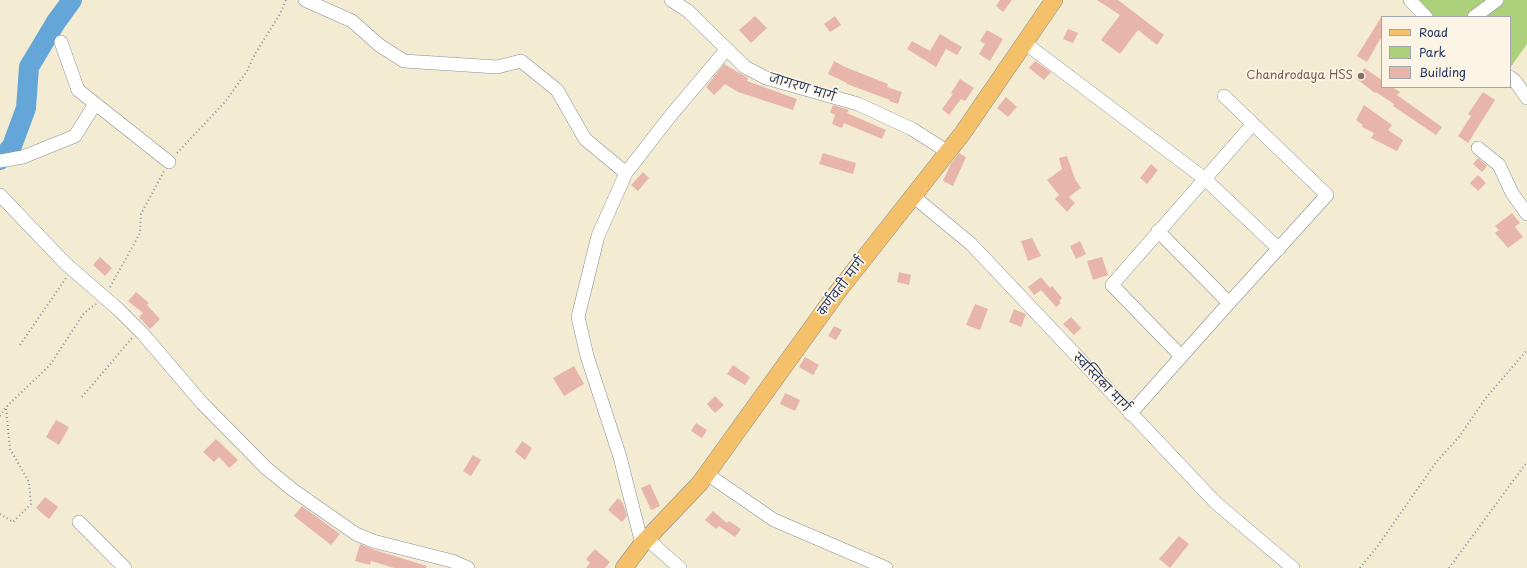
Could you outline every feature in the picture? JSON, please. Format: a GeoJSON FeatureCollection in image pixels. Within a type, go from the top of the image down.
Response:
{"type":"FeatureCollection","features":[{"type":"Feature","properties":{"kind":"main road","name":"कर्णवती मार्ग"},"geometry":{"type":"LineString","coordinates":[[624,568],[644,542],[707,474],[839,290],[962,134],[1054,0]]}},
{"type":"Feature","properties":{"kind":"street"},"geometry":{"type":"LineString","coordinates":[[305,0],[352,21],[379,45],[404,61],[497,67],[521,61],[557,90],[585,139],[626,173]]}},
{"type":"Feature","properties":{"kind":"street","name":"जागरण मार्ग"},"geometry":{"type":"LineString","coordinates":[[671,0],[688,11],[745,67],[766,78],[858,104],[912,129],[948,152]]}},
{"type":"Feature","properties":{"kind":"street"},"geometry":{"type":"LineString","coordinates":[[1410,0],[1425,16]]}},
{"type":"Feature","properties":{"kind":"street"},"geometry":{"type":"LineString","coordinates":[[1475,16],[1497,0]]}},
{"type":"Feature","properties":{"kind":"street"},"geometry":{"type":"LineString","coordinates":[[61,42],[78,90],[169,162]]}},
{"type":"Feature","properties":{"kind":"street"},"geometry":{"type":"LineString","coordinates":[[1025,42],[1205,179],[1279,249]]}},
{"type":"Feature","properties":{"kind":"street"},"geometry":{"type":"LineString","coordinates":[[679,568],[644,542],[620,456],[588,356],[578,317],[598,236],[626,173],[671,114],[727,50]]}},
{"type":"Feature","properties":{"kind":"street"},"geometry":{"type":"LineString","coordinates":[[1511,79],[1515,81],[1527,98]]}},
{"type":"Feature","properties":{"kind":"street"},"geometry":{"type":"LineString","coordinates":[[1130,414],[1229,302],[1327,196],[1252,125],[1224,96]]}},
{"type":"Feature","properties":{"kind":"street"},"geometry":{"type":"LineString","coordinates":[[0,161],[23,157],[74,136],[95,104]]}},
{"type":"Feature","properties":{"kind":"street"},"geometry":{"type":"LineString","coordinates":[[1181,356],[1112,285],[1252,125]]}},
{"type":"Feature","properties":{"kind":"street"},"geometry":{"type":"LineString","coordinates":[[1478,148],[1499,165],[1512,193],[1527,214]]}},
{"type":"Feature","properties":{"kind":"street"},"geometry":{"type":"LineString","coordinates":[[0,195],[72,269],[139,330],[202,403],[266,468],[293,490],[356,534],[373,541],[452,562],[468,568]]}},
{"type":"Feature","properties":{"kind":"street","name":"स्वस्तिका मार्ग"},"geometry":{"type":"LineString","coordinates":[[913,196],[971,244],[1130,414],[1216,503],[1292,568]]}},
{"type":"Feature","properties":{"kind":"street"},"geometry":{"type":"LineString","coordinates":[[1158,231],[1229,302]]}},
{"type":"Feature","properties":{"kind":"street"},"geometry":{"type":"LineString","coordinates":[[707,474],[774,520],[886,568]]}},
{"type":"Feature","properties":{"kind":"street"},"geometry":{"type":"LineString","coordinates":[[79,522],[125,568]]}},
{"type":"Feature","properties":{"kind":"path"},"geometry":{"type":"LineString","coordinates":[[0,416],[6,407],[50,365],[84,313],[104,297],[140,233],[141,214],[169,162],[224,102],[247,71],[255,54],[280,14],[286,0]]}},
{"type":"Feature","properties":{"kind":"path"},"geometry":{"type":"LineString","coordinates":[[20,345],[72,269]]}},
{"type":"Feature","properties":{"kind":"path"},"geometry":{"type":"LineString","coordinates":[[82,398],[139,330]]}},
{"type":"Feature","properties":{"kind":"path"},"geometry":{"type":"LineString","coordinates":[[1360,568],[1377,547],[1437,461],[1459,437],[1485,399],[1527,350]]}},
{"type":"Feature","properties":{"kind":"path"},"geometry":{"type":"LineString","coordinates":[[0,514],[13,522],[31,504],[29,482],[10,449],[6,407]]}},
{"type":"Feature","properties":{"kind":"path"},"geometry":{"type":"LineString","coordinates":[[1449,568],[1527,462]]}},
{"type":"Feature","properties":{"kind":"green space"},"geometry":{"type":"Polygon","coordinates":[[[1405,0],[1527,0],[1527,44],[1511,67],[1511,16],[1428,16],[1405,0]]]}},
{"type":"Feature","properties":{"kind":"building"},"geometry":{"type":"Polygon","coordinates":[[[1000,0],[1012,0],[1003,12],[996,6],[1000,0]]]}},
{"type":"Feature","properties":{"kind":"building"},"geometry":{"type":"Polygon","coordinates":[[[1097,0],[1118,0],[1164,35],[1157,45],[1138,30],[1120,54],[1101,40],[1120,15],[1097,0]]]}},
{"type":"Feature","properties":{"kind":"building"},"geometry":{"type":"Polygon","coordinates":[[[755,16],[767,28],[751,43],[739,30],[755,16]]]}},
{"type":"Feature","properties":{"kind":"building"},"geometry":{"type":"Polygon","coordinates":[[[835,16],[841,25],[830,32],[824,24],[835,16]]]}},
{"type":"Feature","properties":{"kind":"building"},"geometry":{"type":"Polygon","coordinates":[[[1381,18],[1381,38],[1367,62],[1357,56],[1381,18]]]}},
{"type":"Feature","properties":{"kind":"building"},"geometry":{"type":"Polygon","coordinates":[[[1068,29],[1078,33],[1073,43],[1063,39],[1068,29]]]}},
{"type":"Feature","properties":{"kind":"building"},"geometry":{"type":"Polygon","coordinates":[[[987,30],[1003,39],[990,61],[979,54],[985,44],[980,41],[987,30]]]}},
{"type":"Feature","properties":{"kind":"building"},"geometry":{"type":"Polygon","coordinates":[[[940,34],[962,47],[957,55],[946,49],[936,67],[907,49],[912,41],[930,51],[940,34]]]}},
{"type":"Feature","properties":{"kind":"building"},"geometry":{"type":"Polygon","coordinates":[[[834,61],[845,67],[888,84],[887,87],[902,92],[898,104],[847,84],[828,74],[834,61]]]}},
{"type":"Feature","properties":{"kind":"building"},"geometry":{"type":"Polygon","coordinates":[[[1035,61],[1051,72],[1044,80],[1029,68],[1035,61]]]}},
{"type":"Feature","properties":{"kind":"building"},"geometry":{"type":"Polygon","coordinates":[[[724,64],[748,78],[747,81],[797,99],[793,110],[738,92],[725,84],[714,95],[706,87],[724,64]]]}},
{"type":"Feature","properties":{"kind":"building"},"geometry":{"type":"Polygon","coordinates":[[[1364,68],[1381,79],[1381,88],[1394,88],[1400,92],[1397,95],[1442,127],[1436,135],[1393,106],[1394,104],[1376,92],[1375,93],[1357,79],[1364,68]]]}},
{"type":"Feature","properties":{"kind":"building"},"geometry":{"type":"Polygon","coordinates":[[[960,79],[974,88],[965,101],[961,99],[949,115],[942,109],[953,94],[951,93],[960,79]]]}},
{"type":"Feature","properties":{"kind":"building"},"geometry":{"type":"Polygon","coordinates":[[[1483,92],[1495,100],[1468,143],[1458,136],[1471,116],[1468,114],[1483,92]]]}},
{"type":"Feature","properties":{"kind":"building"},"geometry":{"type":"Polygon","coordinates":[[[1006,97],[1017,107],[1008,117],[997,108],[1006,97]]]}},
{"type":"Feature","properties":{"kind":"building"},"geometry":{"type":"Polygon","coordinates":[[[833,105],[849,110],[847,113],[886,130],[882,139],[844,123],[842,128],[832,124],[835,115],[830,112],[833,105]]]}},
{"type":"Feature","properties":{"kind":"building"},"geometry":{"type":"Polygon","coordinates":[[[1364,105],[1392,125],[1388,130],[1403,140],[1397,151],[1371,138],[1374,133],[1362,127],[1363,125],[1356,120],[1364,105]]]}},
{"type":"Feature","properties":{"kind":"building"},"geometry":{"type":"Polygon","coordinates":[[[823,153],[856,163],[853,174],[819,164],[823,153]]]}},
{"type":"Feature","properties":{"kind":"building"},"geometry":{"type":"Polygon","coordinates":[[[959,153],[966,157],[953,186],[943,181],[951,164],[959,153]]]}},
{"type":"Feature","properties":{"kind":"building"},"geometry":{"type":"Polygon","coordinates":[[[1067,156],[1075,179],[1081,188],[1069,197],[1075,203],[1067,212],[1055,199],[1059,195],[1047,180],[1062,169],[1059,158],[1067,156]]]}},
{"type":"Feature","properties":{"kind":"building"},"geometry":{"type":"Polygon","coordinates":[[[1478,158],[1487,166],[1482,172],[1473,164],[1478,158]]]}},
{"type":"Feature","properties":{"kind":"building"},"geometry":{"type":"Polygon","coordinates":[[[1151,164],[1158,170],[1147,184],[1140,178],[1151,164]]]}},
{"type":"Feature","properties":{"kind":"building"},"geometry":{"type":"Polygon","coordinates":[[[643,172],[649,178],[638,191],[631,185],[643,172]]]}},
{"type":"Feature","properties":{"kind":"building"},"geometry":{"type":"Polygon","coordinates":[[[1478,175],[1486,183],[1478,191],[1470,183],[1478,175]]]}},
{"type":"Feature","properties":{"kind":"building"},"geometry":{"type":"Polygon","coordinates":[[[1512,213],[1520,223],[1515,227],[1523,237],[1508,248],[1495,233],[1499,230],[1495,226],[1512,213]]]}},
{"type":"Feature","properties":{"kind":"building"},"geometry":{"type":"Polygon","coordinates":[[[1032,238],[1041,256],[1028,261],[1021,241],[1032,238]]]}},
{"type":"Feature","properties":{"kind":"building"},"geometry":{"type":"Polygon","coordinates":[[[1080,241],[1086,254],[1076,259],[1070,246],[1080,241]]]}},
{"type":"Feature","properties":{"kind":"building"},"geometry":{"type":"Polygon","coordinates":[[[100,257],[112,268],[105,276],[93,265],[100,257]]]}},
{"type":"Feature","properties":{"kind":"building"},"geometry":{"type":"Polygon","coordinates":[[[1102,257],[1108,275],[1093,280],[1087,261],[1102,257]]]}},
{"type":"Feature","properties":{"kind":"building"},"geometry":{"type":"Polygon","coordinates":[[[899,272],[911,275],[909,285],[897,282],[899,272]]]}},
{"type":"Feature","properties":{"kind":"building"},"geometry":{"type":"Polygon","coordinates":[[[1041,277],[1050,288],[1052,286],[1062,298],[1059,301],[1061,303],[1056,307],[1041,290],[1034,295],[1028,287],[1041,277]]]}},
{"type":"Feature","properties":{"kind":"building"},"geometry":{"type":"Polygon","coordinates":[[[136,292],[149,303],[147,305],[160,319],[150,329],[139,317],[143,313],[128,301],[136,292]]]}},
{"type":"Feature","properties":{"kind":"building"},"geometry":{"type":"Polygon","coordinates":[[[975,304],[988,309],[980,330],[966,325],[975,304]]]}},
{"type":"Feature","properties":{"kind":"building"},"geometry":{"type":"Polygon","coordinates":[[[1014,309],[1026,314],[1021,327],[1009,322],[1014,309]]]}},
{"type":"Feature","properties":{"kind":"building"},"geometry":{"type":"Polygon","coordinates":[[[1071,317],[1081,328],[1074,335],[1063,324],[1071,317]]]}},
{"type":"Feature","properties":{"kind":"building"},"geometry":{"type":"Polygon","coordinates":[[[834,326],[842,330],[836,340],[828,336],[834,326]]]}},
{"type":"Feature","properties":{"kind":"building"},"geometry":{"type":"Polygon","coordinates":[[[805,357],[819,365],[813,375],[799,367],[805,357]]]}},
{"type":"Feature","properties":{"kind":"building"},"geometry":{"type":"Polygon","coordinates":[[[733,365],[750,377],[745,385],[727,374],[733,365]]]}},
{"type":"Feature","properties":{"kind":"building"},"geometry":{"type":"Polygon","coordinates":[[[574,366],[584,384],[564,396],[553,378],[574,366]]]}},
{"type":"Feature","properties":{"kind":"building"},"geometry":{"type":"Polygon","coordinates":[[[785,393],[800,400],[795,411],[780,404],[785,393]]]}},
{"type":"Feature","properties":{"kind":"building"},"geometry":{"type":"Polygon","coordinates":[[[715,396],[724,405],[715,413],[707,404],[715,396]]]}},
{"type":"Feature","properties":{"kind":"building"},"geometry":{"type":"Polygon","coordinates":[[[56,420],[69,427],[59,445],[46,437],[56,420]]]}},
{"type":"Feature","properties":{"kind":"building"},"geometry":{"type":"Polygon","coordinates":[[[696,423],[707,430],[702,438],[691,431],[696,423]]]}},
{"type":"Feature","properties":{"kind":"building"},"geometry":{"type":"Polygon","coordinates":[[[216,439],[238,460],[229,468],[219,457],[214,462],[203,452],[216,439]]]}},
{"type":"Feature","properties":{"kind":"building"},"geometry":{"type":"Polygon","coordinates":[[[522,441],[532,448],[525,460],[515,452],[522,441]]]}},
{"type":"Feature","properties":{"kind":"building"},"geometry":{"type":"Polygon","coordinates":[[[473,455],[481,460],[471,476],[463,471],[473,455]]]}},
{"type":"Feature","properties":{"kind":"building"},"geometry":{"type":"Polygon","coordinates":[[[650,484],[660,506],[651,510],[641,488],[650,484]]]}},
{"type":"Feature","properties":{"kind":"building"},"geometry":{"type":"Polygon","coordinates":[[[45,497],[58,507],[49,519],[36,508],[45,497]]]}},
{"type":"Feature","properties":{"kind":"building"},"geometry":{"type":"Polygon","coordinates":[[[618,498],[623,503],[627,516],[622,522],[608,510],[618,498]]]}},
{"type":"Feature","properties":{"kind":"building"},"geometry":{"type":"Polygon","coordinates":[[[302,506],[340,534],[331,545],[294,516],[302,506]]]}},
{"type":"Feature","properties":{"kind":"building"},"geometry":{"type":"Polygon","coordinates":[[[713,511],[727,523],[729,521],[741,529],[735,537],[719,526],[716,529],[705,520],[713,511]]]}},
{"type":"Feature","properties":{"kind":"building"},"geometry":{"type":"Polygon","coordinates":[[[1179,536],[1189,544],[1170,568],[1159,559],[1179,536]]]}},
{"type":"Feature","properties":{"kind":"building"},"geometry":{"type":"Polygon","coordinates":[[[360,544],[427,566],[426,568],[394,568],[371,561],[370,565],[355,561],[360,544]]]}},
{"type":"Feature","properties":{"kind":"building"},"geometry":{"type":"Polygon","coordinates":[[[595,549],[610,562],[605,568],[586,568],[590,563],[586,559],[595,549]]]}},
{"type":"Feature","properties":{"kind":"waterway"},"geometry":{"type":"LineString","coordinates":[[0,160],[12,146],[26,108],[29,67],[56,22],[72,0]]}},
{"type":"Feature","properties":{"kind":"place","name":"Chandrodaya HSS"},"geometry":{"type":"Point","coordinates":[1361,76]}}]}
